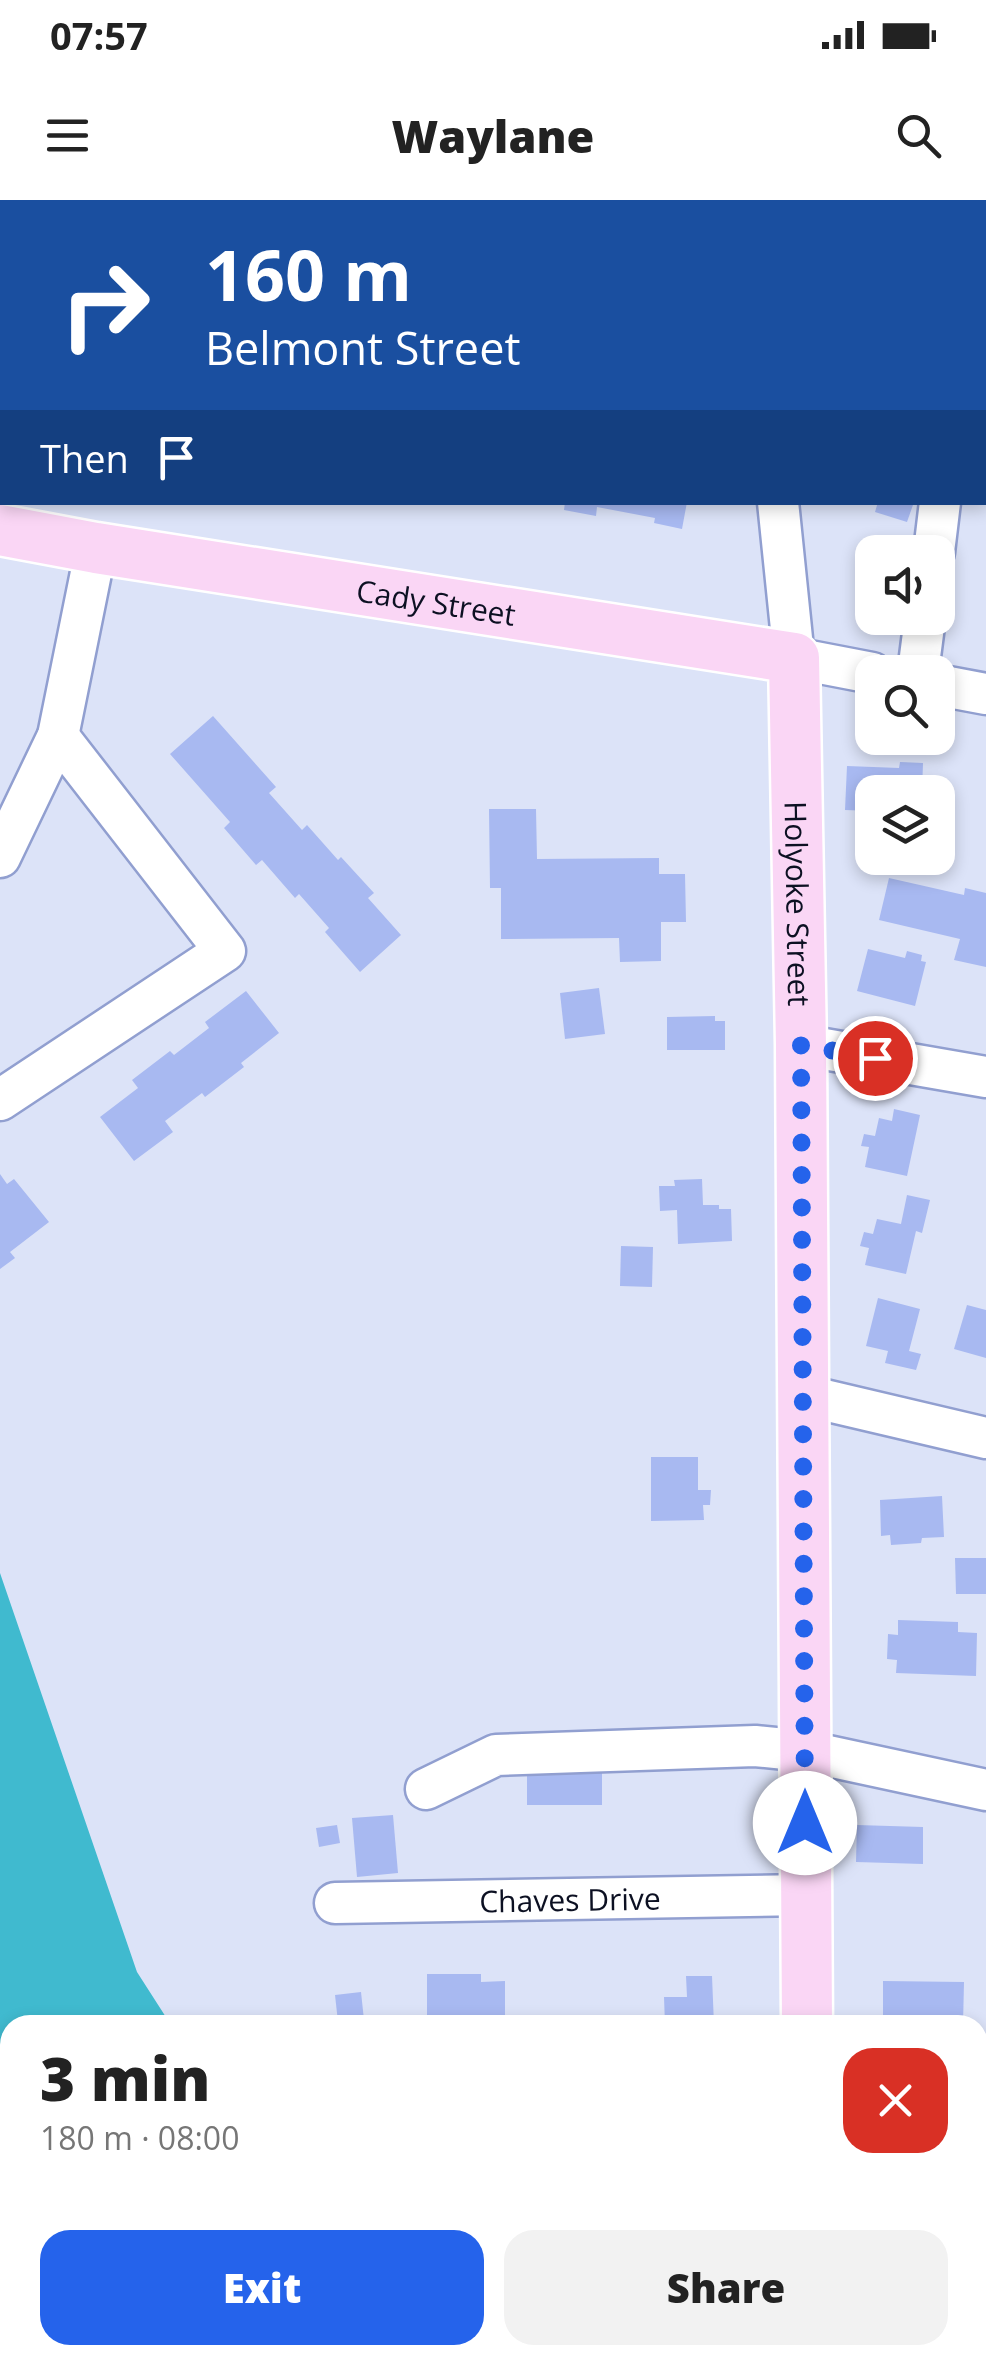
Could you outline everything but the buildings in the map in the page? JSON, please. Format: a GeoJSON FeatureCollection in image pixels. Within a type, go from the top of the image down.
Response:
{"type":"FeatureCollection","features":[{"type":"Feature","properties":{"kind":"main road","name":"Cady Street"},"geometry":{"type":"LineString","coordinates":[[0,530],[794,658]]}},
{"type":"Feature","properties":{"kind":"main road","name":"Holyoke Street"},"geometry":{"type":"LineString","coordinates":[[794,658],[801,1045],[807,2015]]}},
{"type":"Feature","properties":{"kind":"street","name":"Holyoke Street"},"geometry":{"type":"LineString","coordinates":[[778,505],[794,658]]}},
{"type":"Feature","properties":{"kind":"street"},"geometry":{"type":"LineString","coordinates":[[936,535],[940,505]]}},
{"type":"Feature","properties":{"kind":"street"},"geometry":{"type":"LineString","coordinates":[[0,857],[58,736],[96,548]]}},
{"type":"Feature","properties":{"kind":"street","name":"Cady Street"},"geometry":{"type":"LineString","coordinates":[[794,658],[855,670]]}},
{"type":"Feature","properties":{"kind":"street"},"geometry":{"type":"LineString","coordinates":[[955,688],[986,694]]}},
{"type":"Feature","properties":{"kind":"street"},"geometry":{"type":"LineString","coordinates":[[0,1100],[225,951],[58,736]]}},
{"type":"Feature","properties":{"kind":"street"},"geometry":{"type":"LineString","coordinates":[[801,1045],[986,1077]]}},
{"type":"Feature","properties":{"kind":"street"},"geometry":{"type":"LineString","coordinates":[[803,1395],[986,1438]]}},
{"type":"Feature","properties":{"kind":"street"},"geometry":{"type":"LineString","coordinates":[[426,1789],[496,1754],[755,1746],[805,1751],[986,1790]]}},
{"type":"Feature","properties":{"kind":"street","name":"Chaves Drive"},"geometry":{"type":"LineString","coordinates":[[335,1903],[805,1895]]}},
{"type":"Feature","properties":{"kind":"water"},"geometry":{"type":"Polygon","coordinates":[[[0,1573],[137,1972],[165,2015],[0,2015],[0,1573]]]}},
{"type":"Feature","properties":{"kind":"route"},"geometry":{"type":"LineString","coordinates":[[805,1823],[801,1045],[875,1058]]}}]}
